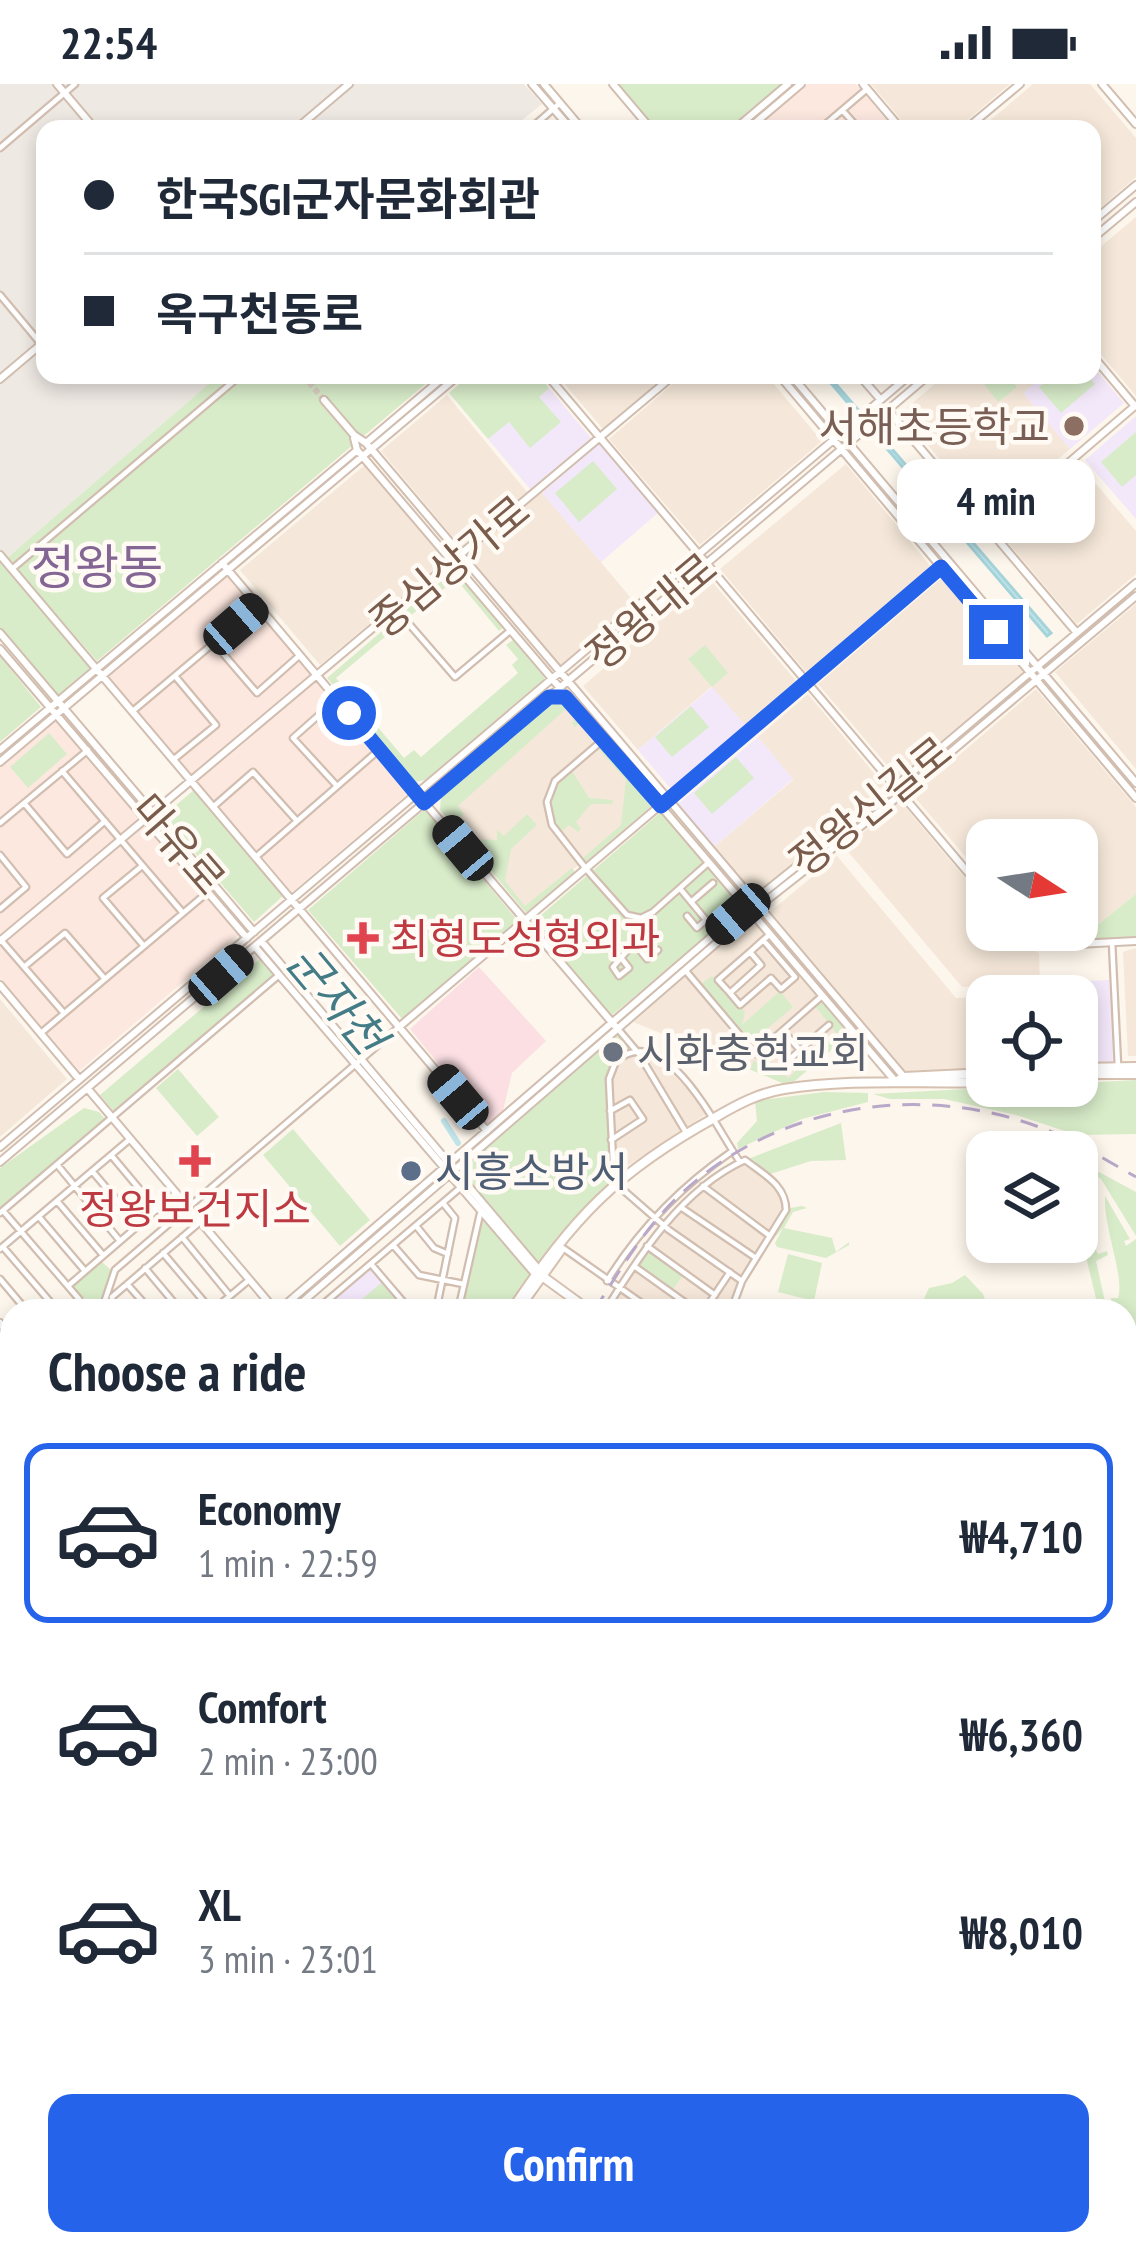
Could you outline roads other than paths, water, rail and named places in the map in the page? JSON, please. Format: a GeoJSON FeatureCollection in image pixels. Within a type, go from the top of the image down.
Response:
{"type":"FeatureCollection","features":[{"type":"Feature","properties":{"kind":"main road"},"geometry":{"type":"LineString","coordinates":[[1098,1068],[1118,1066],[1136,1071]]}},
{"type":"Feature","properties":{"kind":"main road"},"geometry":{"type":"LineString","coordinates":[[1098,1071],[1136,1071]]}},
{"type":"Feature","properties":{"kind":"main road"},"geometry":{"type":"LineString","coordinates":[[522,1299],[590,1205],[741,1102],[787,1088],[966,1078]]}},
{"type":"Feature","properties":{"kind":"main road"},"geometry":{"type":"LineString","coordinates":[[538,1274],[616,1184]]}},
{"type":"Feature","properties":{"kind":"main road","name":"마유로"},"geometry":{"type":"LineString","coordinates":[[538,1274],[572,1298]]}},
{"type":"Feature","properties":{"kind":"street"},"geometry":{"type":"LineString","coordinates":[[56,84],[86,120]]}},
{"type":"Feature","properties":{"kind":"street"},"geometry":{"type":"LineString","coordinates":[[0,148],[75,84]]}},
{"type":"Feature","properties":{"kind":"street"},"geometry":{"type":"LineString","coordinates":[[307,120],[349,84]]}},
{"type":"Feature","properties":{"kind":"street"},"geometry":{"type":"LineString","coordinates":[[532,84],[572,120]]}},
{"type":"Feature","properties":{"kind":"street"},"geometry":{"type":"LineString","coordinates":[[544,84],[566,120]]}},
{"type":"Feature","properties":{"kind":"street"},"geometry":{"type":"LineString","coordinates":[[613,84],[643,120]]}},
{"type":"Feature","properties":{"kind":"street"},"geometry":{"type":"LineString","coordinates":[[746,120],[788,84]]}},
{"type":"Feature","properties":{"kind":"street"},"geometry":{"type":"LineString","coordinates":[[759,120],[801,84]]}},
{"type":"Feature","properties":{"kind":"street"},"geometry":{"type":"LineString","coordinates":[[977,120],[1019,84]]}},
{"type":"Feature","properties":{"kind":"street"},"geometry":{"type":"LineString","coordinates":[[1102,84],[1136,124]]}},
{"type":"Feature","properties":{"kind":"street"},"geometry":{"type":"LineString","coordinates":[[831,120],[865,87],[893,120]]}},
{"type":"Feature","properties":{"kind":"street"},"geometry":{"type":"LineString","coordinates":[[541,120],[557,106]]}},
{"type":"Feature","properties":{"kind":"street"},"geometry":{"type":"LineString","coordinates":[[843,110],[851,120]]}},
{"type":"Feature","properties":{"kind":"street"},"geometry":{"type":"LineString","coordinates":[[1101,214],[1136,185]]}},
{"type":"Feature","properties":{"kind":"street"},"geometry":{"type":"LineString","coordinates":[[1101,231],[1136,202]]}},
{"type":"Feature","properties":{"kind":"street"},"geometry":{"type":"LineString","coordinates":[[0,295],[36,335]]}},
{"type":"Feature","properties":{"kind":"street"},"geometry":{"type":"LineString","coordinates":[[0,379],[36,349]]}},
{"type":"Feature","properties":{"kind":"street"},"geometry":{"type":"LineString","coordinates":[[990,530],[1136,406],[1101,365]]}},
{"type":"Feature","properties":{"kind":"street"},"geometry":{"type":"LineString","coordinates":[[12,569],[230,384]]}},
{"type":"Feature","properties":{"kind":"street"},"geometry":{"type":"LineString","coordinates":[[369,446],[436,384]]}},
{"type":"Feature","properties":{"kind":"street"},"geometry":{"type":"LineString","coordinates":[[0,750],[448,384]]}},
{"type":"Feature","properties":{"kind":"street"},"geometry":{"type":"LineString","coordinates":[[555,384],[966,871]]}},
{"type":"Feature","properties":{"kind":"street","name":"중심상가로"},"geometry":{"type":"LineString","coordinates":[[65,1013],[0,940],[193,783],[663,384]]}},
{"type":"Feature","properties":{"kind":"street"},"geometry":{"type":"LineString","coordinates":[[787,384],[1136,783]]}},
{"type":"Feature","properties":{"kind":"street"},"geometry":{"type":"LineString","coordinates":[[798,384],[837,437]]}},
{"type":"Feature","properties":{"kind":"street"},"geometry":{"type":"LineString","coordinates":[[867,384],[1080,637]]}},
{"type":"Feature","properties":{"kind":"street"},"geometry":{"type":"LineString","coordinates":[[880,400],[899,384]]}},
{"type":"Feature","properties":{"kind":"street"},"geometry":{"type":"LineString","coordinates":[[888,410],[918,384]]}},
{"type":"Feature","properties":{"kind":"street"},"geometry":{"type":"LineString","coordinates":[[324,400],[369,446],[561,672],[709,862],[752,907],[766,937],[795,976],[781,989],[771,978],[740,1005],[718,980],[766,937]]}},
{"type":"Feature","properties":{"kind":"street","name":"정왕대로"},"geometry":{"type":"LineString","coordinates":[[0,1148],[880,400]]}},
{"type":"Feature","properties":{"kind":"street","name":"정왕대로"},"geometry":{"type":"LineString","coordinates":[[0,1162],[888,410]]}},
{"type":"Feature","properties":{"kind":"street"},"geometry":{"type":"LineString","coordinates":[[354,435],[360,453],[903,1082]]}},
{"type":"Feature","properties":{"kind":"street"},"geometry":{"type":"LineString","coordinates":[[0,555],[256,857],[296,911],[490,1135]]}},
{"type":"Feature","properties":{"kind":"street"},"geometry":{"type":"LineString","coordinates":[[945,564],[1136,798]]}},
{"type":"Feature","properties":{"kind":"street"},"geometry":{"type":"LineString","coordinates":[[105,1299],[115,1270],[945,564]]}},
{"type":"Feature","properties":{"kind":"street"},"geometry":{"type":"LineString","coordinates":[[225,567],[615,1026],[687,1135]]}},
{"type":"Feature","properties":{"kind":"street","name":"정왕신길로"},"geometry":{"type":"LineString","coordinates":[[1080,637],[1136,583]]}},
{"type":"Feature","properties":{"kind":"street","name":"정왕신길로"},"geometry":{"type":"LineString","coordinates":[[292,1299],[490,1135],[752,907],[1040,669],[1136,596]]}},
{"type":"Feature","properties":{"kind":"street"},"geometry":{"type":"LineString","coordinates":[[133,712],[258,605]]}},
{"type":"Feature","properties":{"kind":"street"},"geometry":{"type":"LineString","coordinates":[[397,610],[455,677],[512,630]]}},
{"type":"Feature","properties":{"kind":"street","name":"마유로"},"geometry":{"type":"LineString","coordinates":[[0,633],[88,750],[254,932],[538,1274]]}},
{"type":"Feature","properties":{"kind":"street"},"geometry":{"type":"LineString","coordinates":[[214,643],[256,693],[300,656]]}},
{"type":"Feature","properties":{"kind":"street","name":"마유로"},"geometry":{"type":"LineString","coordinates":[[0,649],[57,707],[208,892],[254,932]]}},
{"type":"Feature","properties":{"kind":"street"},"geometry":{"type":"LineString","coordinates":[[551,661],[573,661]]}},
{"type":"Feature","properties":{"kind":"street"},"geometry":{"type":"LineString","coordinates":[[577,691],[581,670]]}},
{"type":"Feature","properties":{"kind":"street"},"geometry":{"type":"LineString","coordinates":[[173,760],[216,725],[175,676]]}},
{"type":"Feature","properties":{"kind":"street"},"geometry":{"type":"LineString","coordinates":[[549,697],[570,699]]}},
{"type":"Feature","properties":{"kind":"street"},"geometry":{"type":"LineString","coordinates":[[337,699],[293,738],[338,786]]}},
{"type":"Feature","properties":{"kind":"street"},"geometry":{"type":"LineString","coordinates":[[0,762],[57,707]]}},
{"type":"Feature","properties":{"kind":"street"},"geometry":{"type":"LineString","coordinates":[[604,739],[554,781],[547,802],[552,826],[586,870],[621,910],[637,918],[648,916],[709,862]]}},
{"type":"Feature","properties":{"kind":"street"},"geometry":{"type":"LineString","coordinates":[[256,857],[380,749]]}},
{"type":"Feature","properties":{"kind":"street"},"geometry":{"type":"LineString","coordinates":[[0,823],[88,750]]}},
{"type":"Feature","properties":{"kind":"street"},"geometry":{"type":"LineString","coordinates":[[62,771],[183,913]]}},
{"type":"Feature","properties":{"kind":"street"},"geometry":{"type":"LineString","coordinates":[[213,807],[253,772],[297,821]]}},
{"type":"Feature","properties":{"kind":"street"},"geometry":{"type":"LineString","coordinates":[[24,803],[67,854],[105,821]]}},
{"type":"Feature","properties":{"kind":"street"},"geometry":{"type":"LineString","coordinates":[[0,855],[26,887],[0,909]]}},
{"type":"Feature","properties":{"kind":"street"},"geometry":{"type":"LineString","coordinates":[[142,865],[103,898],[144,946]]}},
{"type":"Feature","properties":{"kind":"street"},"geometry":{"type":"LineString","coordinates":[[692,902],[713,884]]}},
{"type":"Feature","properties":{"kind":"street"},"geometry":{"type":"LineString","coordinates":[[680,889],[706,920],[698,928],[687,916]]}},
{"type":"Feature","properties":{"kind":"street"},"geometry":{"type":"LineString","coordinates":[[41,1034],[208,892]]}},
{"type":"Feature","properties":{"kind":"street","name":"정왕신길로"},"geometry":{"type":"LineString","coordinates":[[615,1026],[752,907]]}},
{"type":"Feature","properties":{"kind":"street"},"geometry":{"type":"LineString","coordinates":[[622,959],[634,943],[637,918]]}},
{"type":"Feature","properties":{"kind":"street"},"geometry":{"type":"LineString","coordinates":[[24,967],[64,933],[105,979]]}},
{"type":"Feature","properties":{"kind":"street"},"geometry":{"type":"LineString","coordinates":[[766,937],[903,1082]]}},
{"type":"Feature","properties":{"kind":"street","name":"마유로"},"geometry":{"type":"LineString","coordinates":[[261,941],[279,976],[359,1062]]}},
{"type":"Feature","properties":{"kind":"street"},"geometry":{"type":"LineString","coordinates":[[1098,943],[1136,941]]}},
{"type":"Feature","properties":{"kind":"street"},"geometry":{"type":"LineString","coordinates":[[1112,942],[1118,1066]]}},
{"type":"Feature","properties":{"kind":"street"},"geometry":{"type":"LineString","coordinates":[[634,943],[647,959],[658,950]]}},
{"type":"Feature","properties":{"kind":"street"},"geometry":{"type":"LineString","coordinates":[[730,993],[761,965],[749,952]]}},
{"type":"Feature","properties":{"kind":"street"},"geometry":{"type":"LineString","coordinates":[[684,970],[756,1054],[822,996]]}},
{"type":"Feature","properties":{"kind":"street"},"geometry":{"type":"LineString","coordinates":[[79,1299],[2,1212],[279,976]]}},
{"type":"Feature","properties":{"kind":"street"},"geometry":{"type":"LineString","coordinates":[[0,986],[265,1299]]}},
{"type":"Feature","properties":{"kind":"street"},"geometry":{"type":"LineString","coordinates":[[1115,1007],[1127,1007]]}},
{"type":"Feature","properties":{"kind":"street"},"geometry":{"type":"LineString","coordinates":[[790,1059],[829,1025]]}},
{"type":"Feature","properties":{"kind":"street"},"geometry":{"type":"LineString","coordinates":[[783,1030],[800,1050]]}},
{"type":"Feature","properties":{"kind":"street"},"geometry":{"type":"LineString","coordinates":[[735,1299],[786,1210],[786,1197],[741,1161],[672,1065],[655,1056],[625,1054],[611,1070],[610,1140],[616,1184],[664,1226],[742,1281]]}},
{"type":"Feature","properties":{"kind":"street"},"geometry":{"type":"LineString","coordinates":[[609,1112],[630,1100],[643,1119],[610,1140]]}},
{"type":"Feature","properties":{"kind":"street"},"geometry":{"type":"LineString","coordinates":[[50,1299],[2,1248],[130,1139]]}},
{"type":"Feature","properties":{"kind":"street"},"geometry":{"type":"LineString","coordinates":[[608,1281],[654,1216],[688,1182],[733,1151]]}},
{"type":"Feature","properties":{"kind":"street"},"geometry":{"type":"LineString","coordinates":[[111,1155],[157,1210]]}},
{"type":"Feature","properties":{"kind":"street"},"geometry":{"type":"LineString","coordinates":[[612,1299],[664,1226],[704,1186],[741,1161]]}},
{"type":"Feature","properties":{"kind":"street"},"geometry":{"type":"LineString","coordinates":[[57,1165],[120,1241]]}},
{"type":"Feature","properties":{"kind":"street","name":"정왕신길로"},"geometry":{"type":"LineString","coordinates":[[305,1299],[450,1169]]}},
{"type":"Feature","properties":{"kind":"street","name":"마유로"},"geometry":{"type":"LineString","coordinates":[[450,1169],[480,1214],[538,1274]]}},
{"type":"Feature","properties":{"kind":"street"},"geometry":{"type":"LineString","coordinates":[[92,1172],[138,1225]]}},
{"type":"Feature","properties":{"kind":"street"},"geometry":{"type":"LineString","coordinates":[[704,1186],[770,1236]]}},
{"type":"Feature","properties":{"kind":"street"},"geometry":{"type":"LineString","coordinates":[[329,1299],[460,1188]]}},
{"type":"Feature","properties":{"kind":"street"},"geometry":{"type":"LineString","coordinates":[[68,1286],[176,1193]]}},
{"type":"Feature","properties":{"kind":"street"},"geometry":{"type":"LineString","coordinates":[[57,1201],[104,1255]]}},
{"type":"Feature","properties":{"kind":"street"},"geometry":{"type":"LineString","coordinates":[[439,1299],[455,1218],[443,1203]]}},
{"type":"Feature","properties":{"kind":"street"},"geometry":{"type":"LineString","coordinates":[[682,1208],[756,1258]]}},
{"type":"Feature","properties":{"kind":"street"},"geometry":{"type":"LineString","coordinates":[[460,1299],[480,1214]]}},
{"type":"Feature","properties":{"kind":"street"},"geometry":{"type":"LineString","coordinates":[[38,1217],[85,1271]]}},
{"type":"Feature","properties":{"kind":"street"},"geometry":{"type":"LineString","coordinates":[[112,1299],[200,1222]]}},
{"type":"Feature","properties":{"kind":"street"},"geometry":{"type":"LineString","coordinates":[[416,1226],[434,1248],[448,1253]]}},
{"type":"Feature","properties":{"kind":"street"},"geometry":{"type":"LineString","coordinates":[[182,1237],[230,1296]]}},
{"type":"Feature","properties":{"kind":"street"},"geometry":{"type":"LineString","coordinates":[[393,1245],[419,1275],[463,1284]]}},
{"type":"Feature","properties":{"kind":"street"},"geometry":{"type":"LineString","coordinates":[[647,1246],[715,1295]]}},
{"type":"Feature","properties":{"kind":"street"},"geometry":{"type":"LineString","coordinates":[[563,1248],[635,1299]]}},
{"type":"Feature","properties":{"kind":"street"},"geometry":{"type":"LineString","coordinates":[[163,1253],[202,1299]]}},
{"type":"Feature","properties":{"kind":"street"},"geometry":{"type":"LineString","coordinates":[[371,1264],[398,1299]]}},
{"type":"Feature","properties":{"kind":"street"},"geometry":{"type":"LineString","coordinates":[[633,1265],[683,1299]]}},
{"type":"Feature","properties":{"kind":"street"},"geometry":{"type":"LineString","coordinates":[[145,1268],[172,1299]]}},
{"type":"Feature","properties":{"kind":"street"},"geometry":{"type":"LineString","coordinates":[[712,1299],[730,1273]]}},
{"type":"Feature","properties":{"kind":"street"},"geometry":{"type":"LineString","coordinates":[[226,1299],[249,1280]]}},
{"type":"Feature","properties":{"kind":"street"},"geometry":{"type":"LineString","coordinates":[[127,1284],[140,1299]]}},
{"type":"Feature","properties":{"kind":"water"},"geometry":{"type":"Polygon","coordinates":[[[832,384],[1051,633],[1047,636],[832,384]]]}},
{"type":"Feature","properties":{"kind":"waterway","name":"군자천"},"geometry":{"type":"LineString","coordinates":[[444,1121],[458,1143]]}},
{"type":"Feature","properties":{"kind":"tunnel"},"geometry":{"type":"LineString","coordinates":[[311,384],[324,400]]}},
{"type":"Feature","properties":{"kind":"railway"},"geometry":{"type":"LineString","coordinates":[[602,1299],[656,1220],[719,1164],[760,1140],[850,1110],[898,1105],[993,1113],[1064,1137],[1136,1177]]}},
{"type":"Feature","properties":{"kind":"place","name":"서해초등학교"},"geometry":{"type":"Point","coordinates":[1074,426]}},
{"type":"Feature","properties":{"kind":"place","name":"최형도성형외과"},"geometry":{"type":"Point","coordinates":[363,938]}},
{"type":"Feature","properties":{"kind":"place","name":"시화충현교회"},"geometry":{"type":"Point","coordinates":[613,1052]}},
{"type":"Feature","properties":{"kind":"place","name":"정왕보건지소"},"geometry":{"type":"Point","coordinates":[195,1161]}},
{"type":"Feature","properties":{"kind":"place","name":"시흥소방서"},"geometry":{"type":"Point","coordinates":[411,1171]}},
{"type":"Feature","properties":{"kind":"district","name":"정왕동"},"geometry":{"type":"Point","coordinates":[97,566]}}]}
